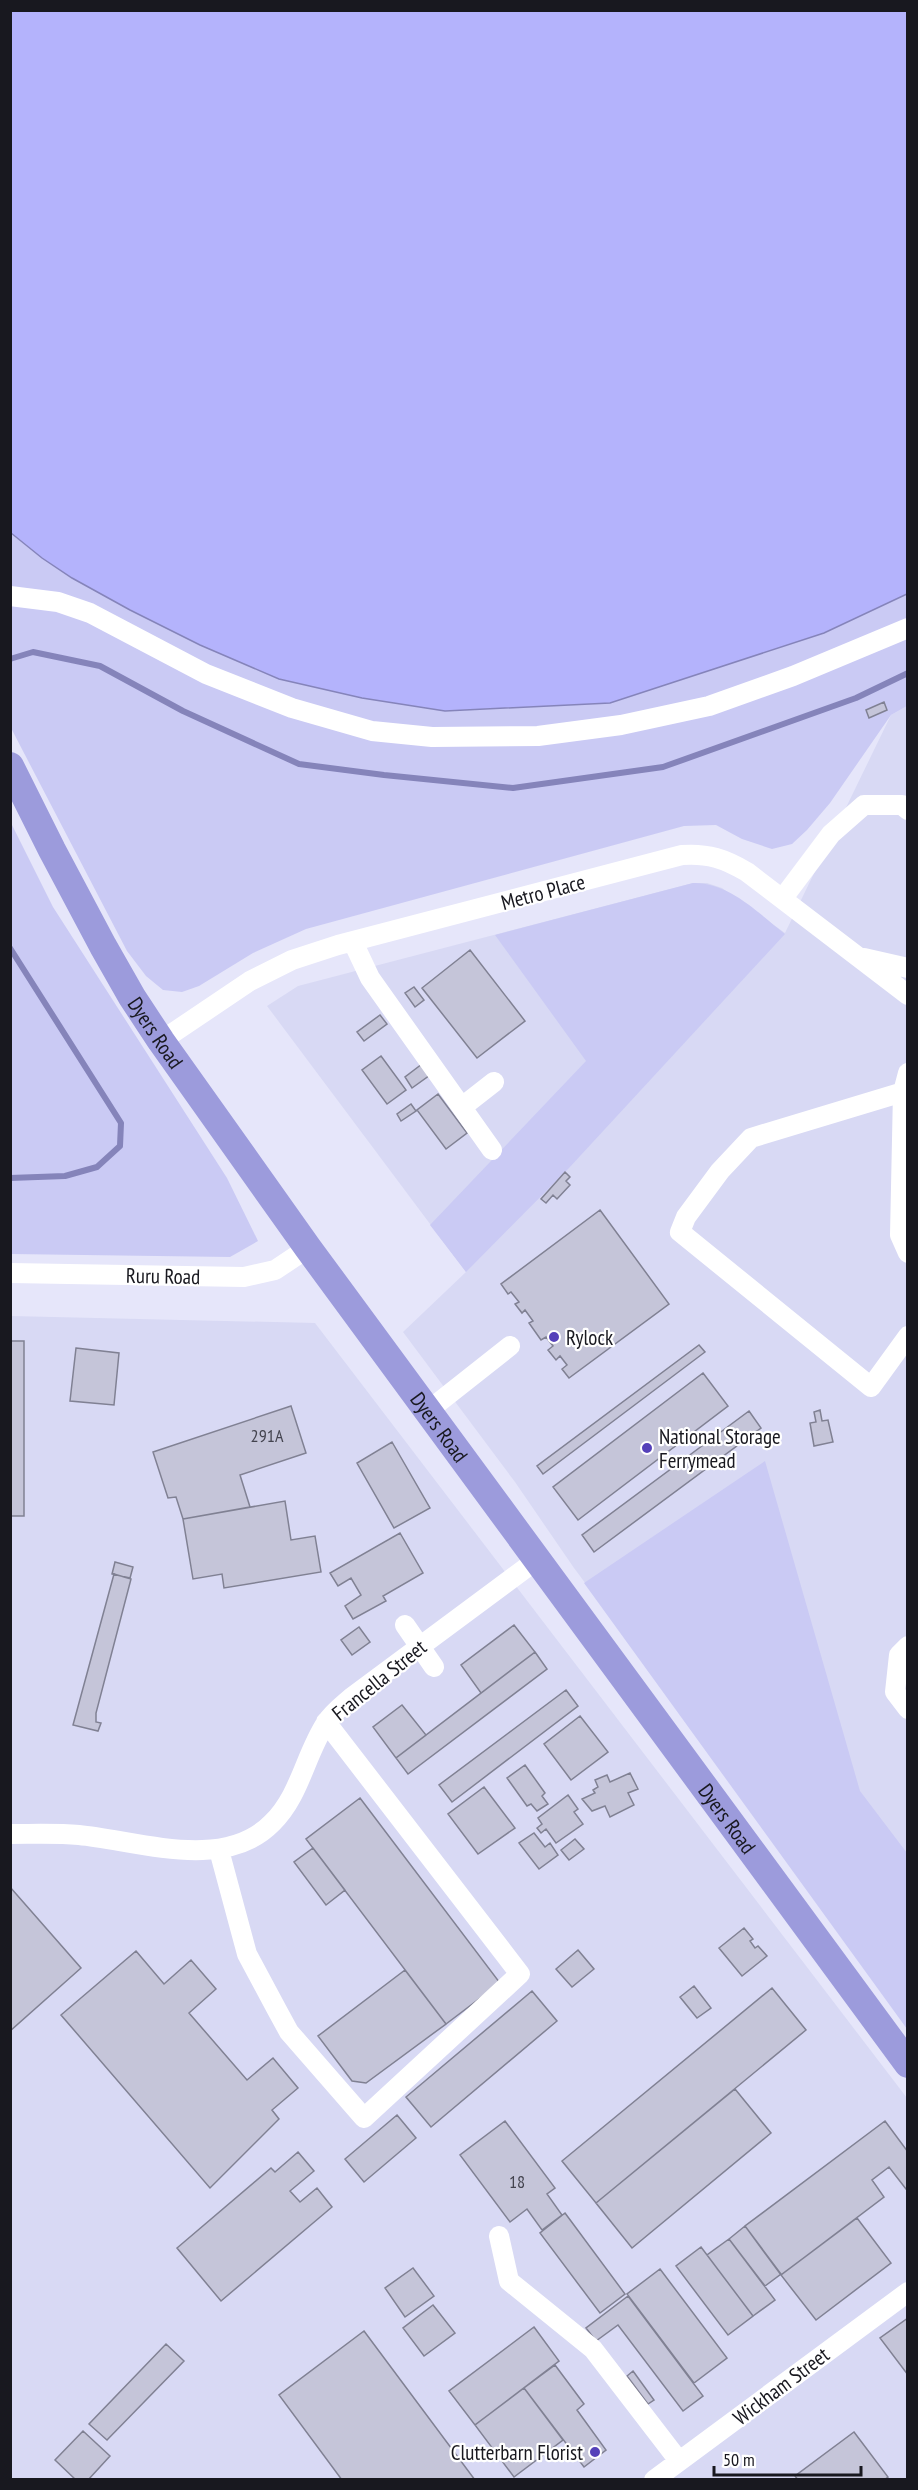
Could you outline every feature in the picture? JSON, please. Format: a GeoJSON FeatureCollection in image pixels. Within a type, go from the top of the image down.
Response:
{"type":"FeatureCollection","features":[{"type":"Feature","properties":{"kind":"highway","name":"Dyers Road"},"geometry":{"type":"LineString","coordinates":[[10,766],[52,850],[132,997],[161,1041],[308,1248],[908,2064]]}},
{"type":"Feature","properties":{"kind":"street"},"geometry":{"type":"LineString","coordinates":[[10,596],[57,602],[90,613],[206,674],[292,708],[372,731],[432,737],[538,736],[621,725],[709,706],[793,676],[908,628]]}},
{"type":"Feature","properties":{"kind":"street"},"geometry":{"type":"LineString","coordinates":[[783,898],[831,834],[864,805],[902,805],[908,810]]}},
{"type":"Feature","properties":{"kind":"street","name":"Metro Place"},"geometry":{"type":"LineString","coordinates":[[161,1041],[266,973],[292,960],[682,855],[700,854],[728,861],[783,898],[908,995]]}},
{"type":"Feature","properties":{"kind":"street"},"geometry":{"type":"LineString","coordinates":[[353,942],[370,978],[492,1150]]}},
{"type":"Feature","properties":{"kind":"street"},"geometry":{"type":"LineString","coordinates":[[858,957],[908,968]]}},
{"type":"Feature","properties":{"kind":"street"},"geometry":{"type":"LineString","coordinates":[[908,1073],[903,1092],[900,1235],[908,1253]]}},
{"type":"Feature","properties":{"kind":"street"},"geometry":{"type":"LineString","coordinates":[[462,1107],[494,1082]]}},
{"type":"Feature","properties":{"kind":"street"},"geometry":{"type":"LineString","coordinates":[[903,1092],[752,1138],[720,1171],[686,1217],[680,1232],[871,1387],[908,1336]]}},
{"type":"Feature","properties":{"kind":"street","name":"Ruru Road"},"geometry":{"type":"LineString","coordinates":[[10,1273],[244,1277],[275,1269],[308,1248]]}},
{"type":"Feature","properties":{"kind":"street"},"geometry":{"type":"LineString","coordinates":[[429,1410],[510,1346]]}},
{"type":"Feature","properties":{"kind":"street","name":"Francella Street"},"geometry":{"type":"LineString","coordinates":[[10,1834],[79,1835],[169,1848],[219,1850],[248,1841],[272,1824],[291,1799],[326,1722],[352,1697],[538,1559]]}},
{"type":"Feature","properties":{"kind":"street"},"geometry":{"type":"LineString","coordinates":[[405,1625],[434,1667]]}},
{"type":"Feature","properties":{"kind":"street"},"geometry":{"type":"LineString","coordinates":[[908,1646],[899,1655],[895,1692],[908,1708]]}},
{"type":"Feature","properties":{"kind":"street"},"geometry":{"type":"LineString","coordinates":[[219,1850],[247,1954],[272,2001],[289,2032],[364,2118],[520,1974],[326,1722]]}},
{"type":"Feature","properties":{"kind":"street"},"geometry":{"type":"LineString","coordinates":[[499,2235],[509,2281],[593,2349],[679,2461]]}},
{"type":"Feature","properties":{"kind":"street","name":"Wickham Street"},"geometry":{"type":"LineString","coordinates":[[654,2480],[908,2292]]}},
{"type":"Feature","properties":{"kind":"shaded area"},"geometry":{"type":"Polygon","coordinates":[[[10,533],[72,578],[130,610],[279,679],[362,698],[445,711],[610,703],[824,633],[907,594],[907,706],[891,715],[830,803],[792,844],[772,849],[742,839],[716,825],[684,826],[306,929],[253,953],[199,986],[182,992],[163,990],[146,976],[127,951],[11,728],[10,533]]]}},
{"type":"Feature","properties":{"kind":"shaded area"},"geometry":{"type":"Polygon","coordinates":[[[907,706],[907,2014],[574,1568],[515,1482],[403,1332],[466,1272],[267,1006],[298,986],[693,883],[707,883],[722,888],[785,933],[891,715],[907,706]]]}},
{"type":"Feature","properties":{"kind":"shaded area"},"geometry":{"type":"Polygon","coordinates":[[[11,823],[53,907],[227,1178],[258,1241],[230,1257],[11,1254],[11,823]]]}},
{"type":"Feature","properties":{"kind":"shaded area"},"geometry":{"type":"Polygon","coordinates":[[[693,883],[706,884],[731,893],[754,908],[785,934],[569,1168],[466,1272],[430,1225],[586,1061],[495,935],[693,883]]]}},
{"type":"Feature","properties":{"kind":"shaded area"},"geometry":{"type":"Polygon","coordinates":[[[11,1316],[315,1323],[907,2098],[907,2479],[11,2480],[11,1316]]]}},
{"type":"Feature","properties":{"kind":"shaded area"},"geometry":{"type":"Polygon","coordinates":[[[765,1461],[860,1791],[907,1853],[907,2029],[584,1583],[765,1461]]]}},
{"type":"Feature","properties":{"kind":"water"},"geometry":{"type":"Polygon","coordinates":[[[10,11],[907,11],[907,594],[824,633],[610,703],[445,711],[362,698],[279,679],[200,645],[72,578],[11,533],[10,11]]]}},
{"type":"Feature","properties":{"kind":"building"},"geometry":{"type":"Polygon","coordinates":[[[884,702],[887,710],[869,718],[866,710],[884,702]]]}},
{"type":"Feature","properties":{"kind":"building"},"geometry":{"type":"Polygon","coordinates":[[[470,950],[525,1021],[477,1058],[422,988],[470,950]]]}},
{"type":"Feature","properties":{"kind":"building"},"geometry":{"type":"Polygon","coordinates":[[[414,987],[424,1000],[415,1007],[405,993],[414,987]]]}},
{"type":"Feature","properties":{"kind":"building"},"geometry":{"type":"Polygon","coordinates":[[[380,1015],[387,1024],[364,1041],[357,1032],[380,1015]]]}},
{"type":"Feature","properties":{"kind":"building"},"geometry":{"type":"Polygon","coordinates":[[[381,1056],[406,1090],[387,1104],[362,1070],[381,1056]]]}},
{"type":"Feature","properties":{"kind":"building"},"geometry":{"type":"Polygon","coordinates":[[[422,1064],[430,1075],[412,1088],[405,1077],[422,1064]]]}},
{"type":"Feature","properties":{"kind":"building"},"geometry":{"type":"Polygon","coordinates":[[[438,1094],[467,1133],[446,1149],[417,1110],[438,1094]]]}},
{"type":"Feature","properties":{"kind":"building"},"geometry":{"type":"Polygon","coordinates":[[[411,1104],[416,1111],[401,1121],[397,1114],[411,1104]]]}},
{"type":"Feature","properties":{"kind":"building"},"geometry":{"type":"Polygon","coordinates":[[[565,1172],[570,1177],[566,1181],[570,1185],[557,1199],[553,1195],[546,1203],[541,1199],[565,1172]]]}},
{"type":"Feature","properties":{"kind":"building"},"geometry":{"type":"Polygon","coordinates":[[[600,1210],[669,1304],[569,1378],[562,1369],[567,1365],[560,1356],[556,1360],[548,1350],[553,1346],[546,1337],[541,1340],[529,1323],[533,1321],[525,1310],[522,1313],[515,1304],[519,1302],[511,1292],[508,1294],[501,1284],[600,1210]]]}},
{"type":"Feature","properties":{"kind":"building"},"geometry":{"type":"Polygon","coordinates":[[[10,1341],[24,1341],[24,1516],[10,1516],[10,1341]]]}},
{"type":"Feature","properties":{"kind":"building"},"geometry":{"type":"Polygon","coordinates":[[[699,1345],[705,1352],[543,1474],[537,1466],[699,1345]]]}},
{"type":"Feature","properties":{"kind":"building"},"geometry":{"type":"Polygon","coordinates":[[[76,1348],[119,1353],[114,1405],[70,1401],[76,1348]]]}},
{"type":"Feature","properties":{"kind":"building"},"geometry":{"type":"Polygon","coordinates":[[[703,1373],[728,1406],[578,1520],[553,1487],[703,1373]]]}},
{"type":"Feature","properties":{"kind":"building"},"geometry":{"type":"Polygon","coordinates":[[[291,1406],[306,1453],[240,1475],[250,1507],[183,1519],[176,1497],[168,1498],[153,1452],[291,1406]]]}},
{"type":"Feature","properties":{"kind":"building"},"geometry":{"type":"Polygon","coordinates":[[[820,1410],[822,1421],[828,1420],[833,1442],[814,1446],[810,1423],[816,1422],[814,1412],[820,1410]]]}},
{"type":"Feature","properties":{"kind":"building"},"geometry":{"type":"Polygon","coordinates":[[[749,1411],[761,1428],[594,1552],[582,1535],[749,1411]]]}},
{"type":"Feature","properties":{"kind":"building"},"geometry":{"type":"Polygon","coordinates":[[[392,1442],[430,1508],[394,1528],[357,1463],[392,1442]]]}},
{"type":"Feature","properties":{"kind":"building"},"geometry":{"type":"Polygon","coordinates":[[[285,1501],[291,1540],[315,1536],[321,1572],[224,1588],[222,1574],[193,1579],[183,1519],[285,1501]]]}},
{"type":"Feature","properties":{"kind":"building"},"geometry":{"type":"Polygon","coordinates":[[[400,1533],[423,1573],[383,1596],[386,1601],[353,1619],[345,1606],[361,1595],[351,1578],[338,1586],[330,1573],[400,1533]]]}},
{"type":"Feature","properties":{"kind":"building"},"geometry":{"type":"Polygon","coordinates":[[[115,1562],[133,1567],[130,1578],[112,1574],[115,1562]]]}},
{"type":"Feature","properties":{"kind":"building"},"geometry":{"type":"Polygon","coordinates":[[[114,1574],[131,1579],[96,1713],[96,1722],[101,1723],[98,1731],[73,1725],[114,1574]]]}},
{"type":"Feature","properties":{"kind":"building"},"geometry":{"type":"Polygon","coordinates":[[[514,1625],[535,1652],[481,1693],[461,1665],[514,1625]]]}},
{"type":"Feature","properties":{"kind":"building"},"geometry":{"type":"Polygon","coordinates":[[[359,1627],[370,1642],[352,1655],[341,1640],[359,1627]]]}},
{"type":"Feature","properties":{"kind":"building"},"geometry":{"type":"Polygon","coordinates":[[[535,1652],[547,1669],[408,1774],[396,1758],[535,1652]]]}},
{"type":"Feature","properties":{"kind":"building"},"geometry":{"type":"Polygon","coordinates":[[[566,1690],[578,1706],[452,1802],[439,1785],[566,1690]]]}},
{"type":"Feature","properties":{"kind":"building"},"geometry":{"type":"Polygon","coordinates":[[[402,1705],[426,1735],[396,1758],[373,1727],[402,1705]]]}},
{"type":"Feature","properties":{"kind":"building"},"geometry":{"type":"Polygon","coordinates":[[[580,1716],[608,1752],[571,1780],[544,1744],[580,1716]]]}},
{"type":"Feature","properties":{"kind":"building"},"geometry":{"type":"Polygon","coordinates":[[[525,1765],[545,1793],[542,1796],[548,1804],[537,1811],[531,1804],[527,1806],[507,1778],[525,1765]]]}},
{"type":"Feature","properties":{"kind":"building"},"geometry":{"type":"Polygon","coordinates":[[[630,1773],[638,1789],[628,1793],[634,1805],[610,1817],[605,1806],[592,1811],[582,1799],[595,1793],[593,1790],[598,1787],[595,1780],[607,1775],[610,1782],[630,1773]]]}},
{"type":"Feature","properties":{"kind":"building"},"geometry":{"type":"Polygon","coordinates":[[[484,1787],[515,1828],[478,1854],[448,1814],[484,1787]]]}},
{"type":"Feature","properties":{"kind":"building"},"geometry":{"type":"Polygon","coordinates":[[[568,1795],[578,1809],[574,1812],[583,1824],[556,1843],[546,1829],[541,1833],[537,1828],[542,1824],[538,1818],[568,1795]]]}},
{"type":"Feature","properties":{"kind":"building"},"geometry":{"type":"Polygon","coordinates":[[[360,1798],[500,1983],[446,2024],[306,1839],[360,1798]]]}},
{"type":"Feature","properties":{"kind":"building"},"geometry":{"type":"Polygon","coordinates":[[[534,1833],[545,1847],[550,1843],[558,1855],[539,1869],[519,1843],[534,1833]]]}},
{"type":"Feature","properties":{"kind":"building"},"geometry":{"type":"Polygon","coordinates":[[[575,1839],[584,1849],[569,1860],[561,1850],[575,1839]]]}},
{"type":"Feature","properties":{"kind":"building"},"geometry":{"type":"Polygon","coordinates":[[[313,1848],[345,1890],[326,1905],[294,1862],[313,1848]]]}},
{"type":"Feature","properties":{"kind":"building"},"geometry":{"type":"Polygon","coordinates":[[[10,1887],[81,1968],[10,2031],[10,1887]]]}},
{"type":"Feature","properties":{"kind":"building"},"geometry":{"type":"Polygon","coordinates":[[[744,1928],[753,1939],[750,1941],[755,1948],[758,1946],[767,1956],[742,1976],[719,1948],[744,1928]]]}},
{"type":"Feature","properties":{"kind":"building"},"geometry":{"type":"Polygon","coordinates":[[[578,1950],[594,1969],[572,1987],[556,1969],[578,1950]]]}},
{"type":"Feature","properties":{"kind":"building"},"geometry":{"type":"Polygon","coordinates":[[[136,1951],[164,1984],[191,1960],[216,1989],[189,2013],[247,2080],[273,2058],[298,2088],[272,2110],[279,2119],[210,2188],[61,2015],[136,1951]]]}},
{"type":"Feature","properties":{"kind":"building"},"geometry":{"type":"Polygon","coordinates":[[[405,1970],[446,2024],[366,2083],[352,2081],[318,2036],[405,1970]]]}},
{"type":"Feature","properties":{"kind":"building"},"geometry":{"type":"Polygon","coordinates":[[[694,1986],[711,2008],[697,2018],[680,1997],[694,1986]]]}},
{"type":"Feature","properties":{"kind":"building"},"geometry":{"type":"Polygon","coordinates":[[[772,1988],[806,2030],[596,2203],[562,2161],[772,1988]]]}},
{"type":"Feature","properties":{"kind":"building"},"geometry":{"type":"Polygon","coordinates":[[[532,1991],[557,2021],[431,2127],[406,2097],[532,1991]]]}},
{"type":"Feature","properties":{"kind":"building"},"geometry":{"type":"Polygon","coordinates":[[[735,2089],[771,2133],[632,2248],[596,2203],[735,2089]]]}},
{"type":"Feature","properties":{"kind":"building"},"geometry":{"type":"Polygon","coordinates":[[[397,2115],[416,2138],[364,2182],[345,2159],[397,2115]]]}},
{"type":"Feature","properties":{"kind":"building"},"geometry":{"type":"Polygon","coordinates":[[[505,2121],[555,2188],[547,2194],[562,2215],[542,2230],[527,2209],[510,2222],[460,2155],[505,2121]]]}},
{"type":"Feature","properties":{"kind":"building"},"geometry":{"type":"Polygon","coordinates":[[[885,2121],[908,2152],[908,2188],[906,2189],[889,2167],[872,2180],[884,2197],[781,2275],[745,2226],[885,2121]]]}},
{"type":"Feature","properties":{"kind":"building"},"geometry":{"type":"Polygon","coordinates":[[[298,2152],[314,2171],[290,2191],[300,2202],[317,2188],[332,2207],[221,2301],[177,2248],[271,2168],[275,2172],[298,2152]]]}},
{"type":"Feature","properties":{"kind":"building"},"geometry":{"type":"Polygon","coordinates":[[[565,2213],[625,2294],[600,2313],[540,2233],[565,2213]]]}},
{"type":"Feature","properties":{"kind":"building"},"geometry":{"type":"Polygon","coordinates":[[[857,2218],[891,2263],[816,2320],[781,2275],[857,2218]]]}},
{"type":"Feature","properties":{"kind":"building"},"geometry":{"type":"Polygon","coordinates":[[[745,2226],[781,2274],[765,2286],[729,2239],[745,2226]]]}},
{"type":"Feature","properties":{"kind":"building"},"geometry":{"type":"Polygon","coordinates":[[[729,2239],[775,2300],[753,2316],[707,2255],[729,2239]]]}},
{"type":"Feature","properties":{"kind":"building"},"geometry":{"type":"Polygon","coordinates":[[[701,2247],[753,2316],[728,2335],[676,2266],[701,2247]]]}},
{"type":"Feature","properties":{"kind":"building"},"geometry":{"type":"Polygon","coordinates":[[[413,2268],[434,2296],[405,2317],[385,2288],[413,2268]]]}},
{"type":"Feature","properties":{"kind":"building"},"geometry":{"type":"Polygon","coordinates":[[[660,2269],[727,2358],[694,2383],[627,2294],[660,2269]]]}},
{"type":"Feature","properties":{"kind":"building"},"geometry":{"type":"Polygon","coordinates":[[[628,2296],[703,2396],[683,2411],[618,2325],[596,2341],[586,2328],[628,2296]]]}},
{"type":"Feature","properties":{"kind":"building"},"geometry":{"type":"Polygon","coordinates":[[[433,2305],[455,2333],[424,2356],[403,2328],[433,2305]]]}},
{"type":"Feature","properties":{"kind":"building"},"geometry":{"type":"Polygon","coordinates":[[[908,2318],[908,2375],[880,2338],[908,2318]]]}},
{"type":"Feature","properties":{"kind":"building"},"geometry":{"type":"Polygon","coordinates":[[[534,2327],[559,2361],[475,2425],[449,2391],[534,2327]]]}},
{"type":"Feature","properties":{"kind":"building"},"geometry":{"type":"Polygon","coordinates":[[[364,2331],[475,2480],[342,2480],[279,2395],[364,2331]]]}},
{"type":"Feature","properties":{"kind":"building"},"geometry":{"type":"Polygon","coordinates":[[[166,2344],[184,2361],[107,2440],[89,2424],[166,2344]]]}},
{"type":"Feature","properties":{"kind":"building"},"geometry":{"type":"Polygon","coordinates":[[[555,2365],[584,2404],[577,2410],[606,2450],[584,2467],[524,2388],[555,2365]]]}},
{"type":"Feature","properties":{"kind":"building"},"geometry":{"type":"Polygon","coordinates":[[[633,2371],[654,2400],[648,2404],[627,2376],[633,2371]]]}},
{"type":"Feature","properties":{"kind":"building"},"geometry":{"type":"Polygon","coordinates":[[[524,2388],[563,2440],[514,2477],[475,2425],[524,2388]]]}},
{"type":"Feature","properties":{"kind":"building"},"geometry":{"type":"Polygon","coordinates":[[[83,2431],[110,2456],[88,2480],[76,2480],[55,2460],[83,2431]]]}},
{"type":"Feature","properties":{"kind":"building"},"geometry":{"type":"Polygon","coordinates":[[[854,2432],[888,2477],[884,2480],[798,2480],[795,2476],[854,2432]]]}},
{"type":"Feature","properties":{"kind":"waterway"},"geometry":{"type":"LineString","coordinates":[[10,659],[33,652],[100,666],[183,711],[299,764],[513,788],[663,767],[856,698],[908,673]]}},
{"type":"Feature","properties":{"kind":"waterway"},"geometry":{"type":"LineString","coordinates":[[10,948],[121,1123],[120,1146],[97,1167],[65,1176],[10,1178]]}},
{"type":"Feature","properties":{"kind":"place","name":"Rylock"},"geometry":{"type":"Point","coordinates":[554,1337]}},
{"type":"Feature","properties":{"kind":"place","name":"National Storage Ferrymead"},"geometry":{"type":"Point","coordinates":[647,1448]}},
{"type":"Feature","properties":{"kind":"place","name":"Clutterbarn Florist"},"geometry":{"type":"Point","coordinates":[595,2452]}}]}
